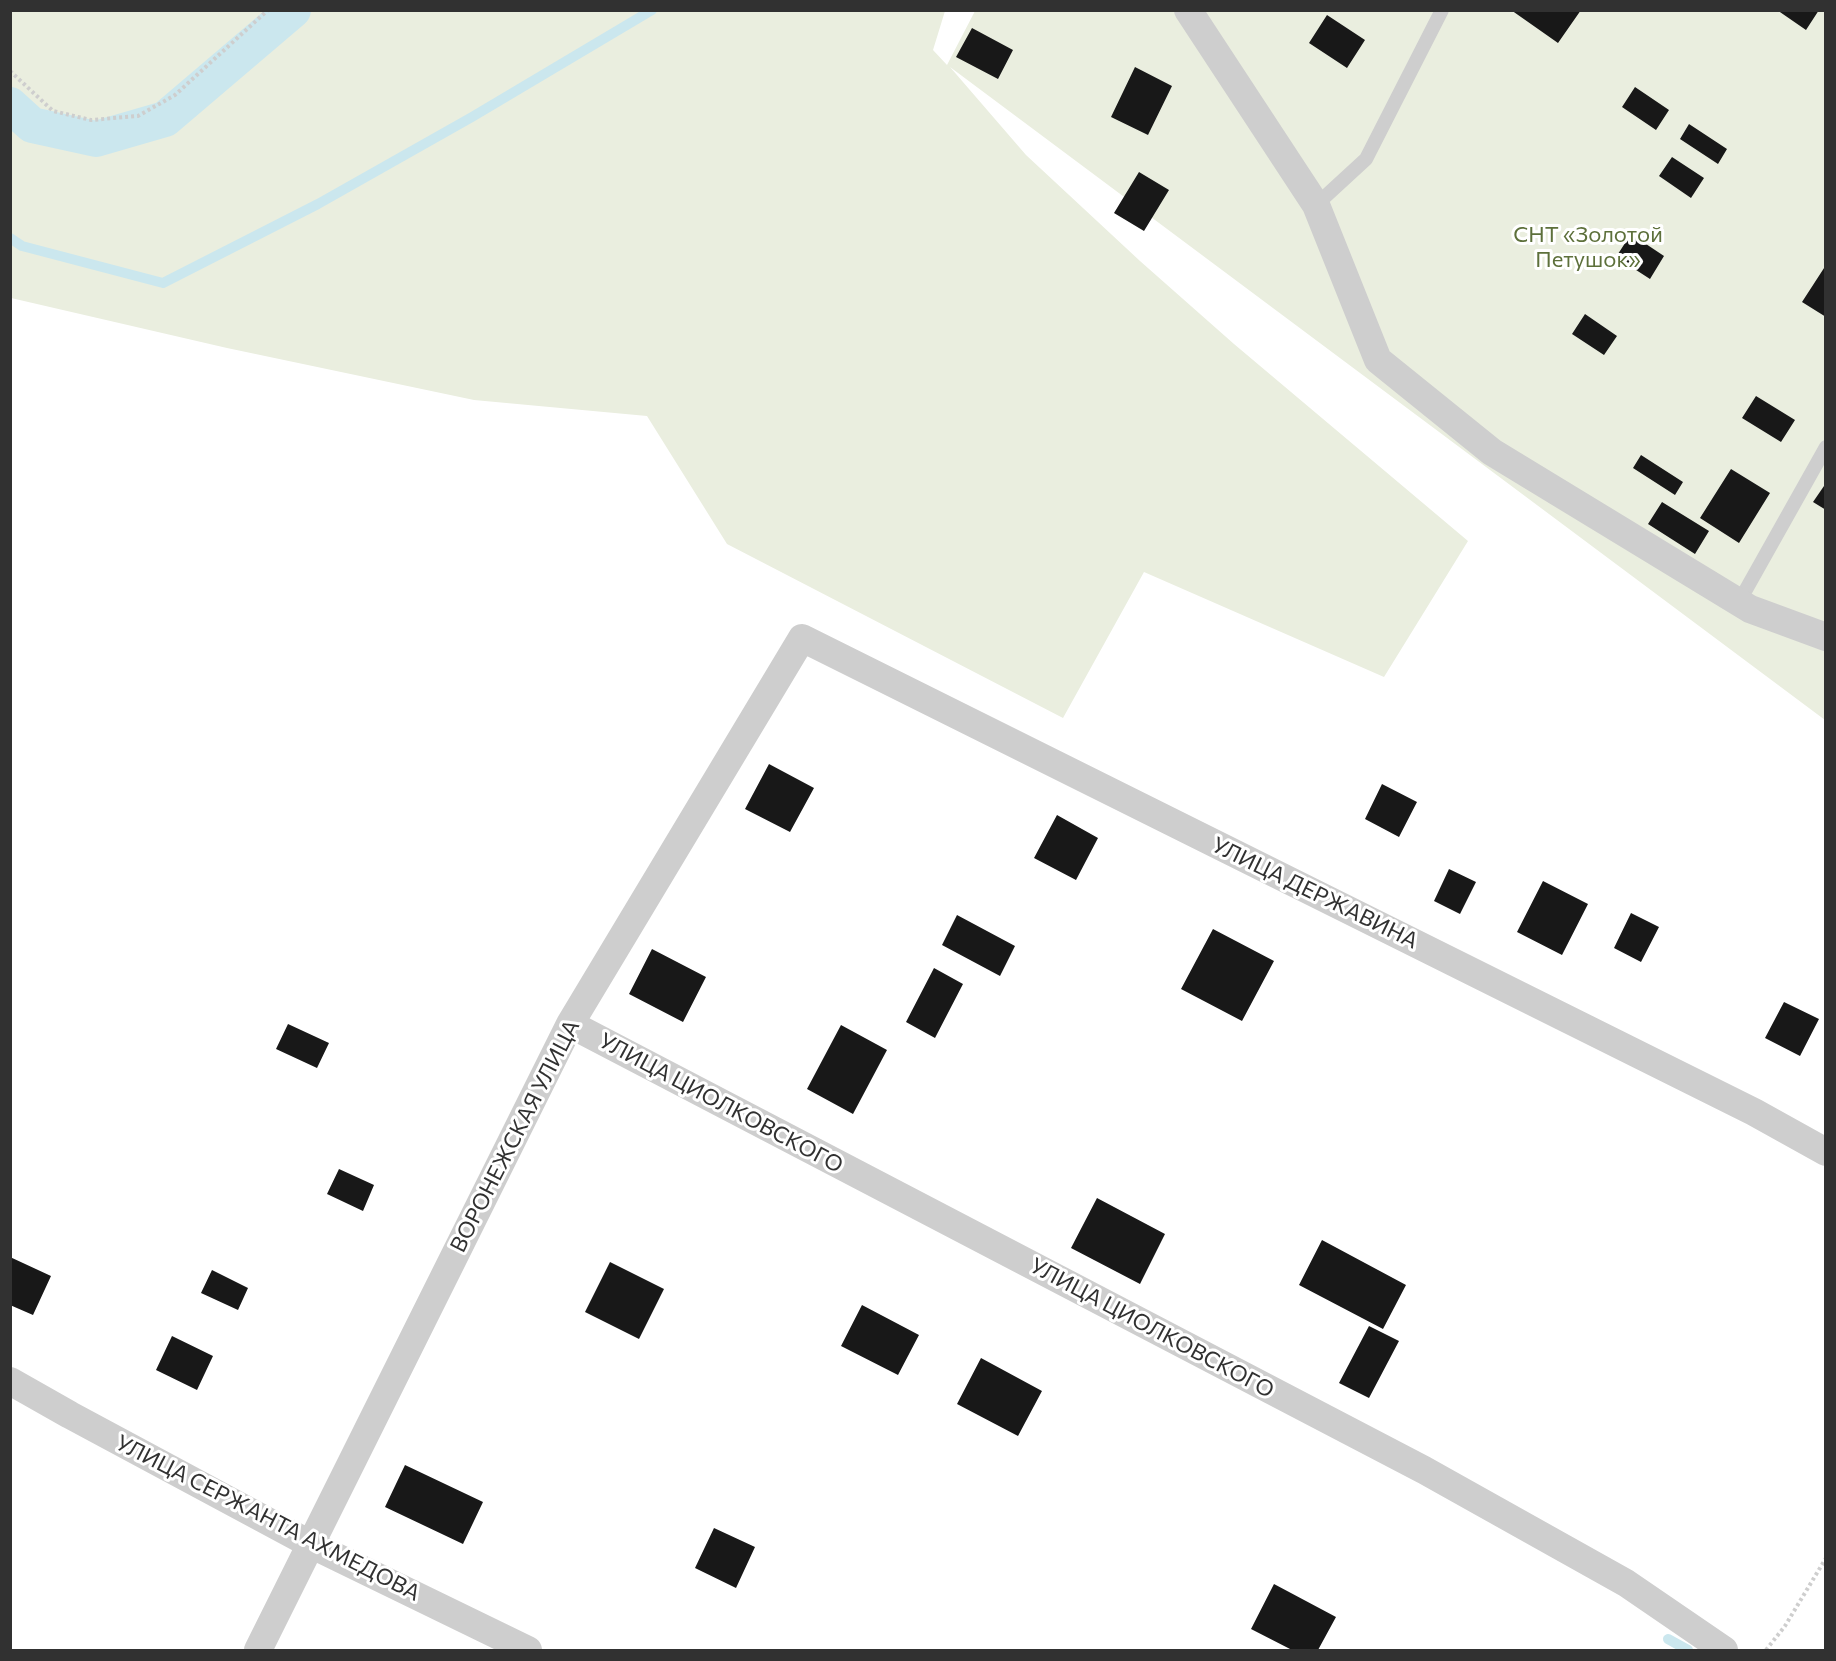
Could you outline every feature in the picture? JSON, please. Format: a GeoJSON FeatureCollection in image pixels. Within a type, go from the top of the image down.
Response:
{"type":"FeatureCollection","features":[{"type":"Feature","properties":{"kind":"street"},"geometry":{"type":"LineString","coordinates":[[1188,10],[1316,205],[1378,360],[1492,452],[1750,609],[1826,637]]}},
{"type":"Feature","properties":{"kind":"street","name":"ВОРОНЕЖСКАЯ УЛИЦА"},"geometry":{"type":"LineString","coordinates":[[258,1650],[570,1024],[802,638]]}},
{"type":"Feature","properties":{"kind":"street","name":"УЛИЦА ДЕРЖАВИНА"},"geometry":{"type":"LineString","coordinates":[[802,638],[1754,1112],[1826,1152]]}},
{"type":"Feature","properties":{"kind":"street","name":"УЛИЦА ЦИОЛКОВСКОГО"},"geometry":{"type":"LineString","coordinates":[[570,1024],[1424,1470],[1626,1583],[1724,1650]]}},
{"type":"Feature","properties":{"kind":"street","name":"УЛИЦА СЕРЖАНТА АХМЕДОВА"},"geometry":{"type":"LineString","coordinates":[[10,1381],[312,1545],[528,1650]]}},
{"type":"Feature","properties":{"kind":"lane"},"geometry":{"type":"LineString","coordinates":[[1316,205],[1366,159],[1442,10]]}},
{"type":"Feature","properties":{"kind":"lane"},"geometry":{"type":"LineString","coordinates":[[1739,602],[1826,447]]}},
{"type":"Feature","properties":{"kind":"path"},"geometry":{"type":"LineString","coordinates":[[10,71],[53,111],[91,120],[138,116],[175,95],[268,10]]}},
{"type":"Feature","properties":{"kind":"path"},"geometry":{"type":"LineString","coordinates":[[1766,1650],[1785,1626],[1826,1558]]}},
{"type":"Feature","properties":{"kind":"green space","name":"СНТ «Золотой Петушок»"},"geometry":{"type":"Polygon","coordinates":[[[11,11],[945,11],[933,50],[947,65],[975,11],[1825,11],[1825,720],[950,67],[1026,155],[1140,261],[1234,344],[1468,541],[1384,677],[1144,572],[1063,718],[727,544],[647,416],[474,400],[227,348],[11,298],[11,11]]]}},
{"type":"Feature","properties":{"kind":"building"},"geometry":{"type":"Polygon","coordinates":[[[1511,10],[1581,10],[1558,43],[1511,10]]]}},
{"type":"Feature","properties":{"kind":"building"},"geometry":{"type":"Polygon","coordinates":[[[1777,10],[1819,10],[1806,30],[1777,10]]]}},
{"type":"Feature","properties":{"kind":"building"},"geometry":{"type":"Polygon","coordinates":[[[1327,15],[1365,40],[1347,68],[1309,43],[1327,15]]]}},
{"type":"Feature","properties":{"kind":"building"},"geometry":{"type":"Polygon","coordinates":[[[972,28],[1013,50],[998,79],[956,57],[972,28]]]}},
{"type":"Feature","properties":{"kind":"building"},"geometry":{"type":"Polygon","coordinates":[[[1135,67],[1172,86],[1148,135],[1111,117],[1135,67]]]}},
{"type":"Feature","properties":{"kind":"building"},"geometry":{"type":"Polygon","coordinates":[[[1635,87],[1669,110],[1656,130],[1622,107],[1635,87]]]}},
{"type":"Feature","properties":{"kind":"building"},"geometry":{"type":"Polygon","coordinates":[[[1689,124],[1727,149],[1718,164],[1680,139],[1689,124]]]}},
{"type":"Feature","properties":{"kind":"building"},"geometry":{"type":"Polygon","coordinates":[[[1672,157],[1704,178],[1691,198],[1659,176],[1672,157]]]}},
{"type":"Feature","properties":{"kind":"building"},"geometry":{"type":"Polygon","coordinates":[[[1139,172],[1169,190],[1144,231],[1114,213],[1139,172]]]}},
{"type":"Feature","properties":{"kind":"building"},"geometry":{"type":"Polygon","coordinates":[[[1631,234],[1664,256],[1650,279],[1616,257],[1631,234]]]}},
{"type":"Feature","properties":{"kind":"building"},"geometry":{"type":"Polygon","coordinates":[[[1826,265],[1826,317],[1802,302],[1826,265]]]}},
{"type":"Feature","properties":{"kind":"building"},"geometry":{"type":"Polygon","coordinates":[[[1585,314],[1617,336],[1604,355],[1572,334],[1585,314]]]}},
{"type":"Feature","properties":{"kind":"building"},"geometry":{"type":"Polygon","coordinates":[[[1756,396],[1795,420],[1781,442],[1742,418],[1756,396]]]}},
{"type":"Feature","properties":{"kind":"building"},"geometry":{"type":"Polygon","coordinates":[[[1641,455],[1683,482],[1675,495],[1633,468],[1641,455]]]}},
{"type":"Feature","properties":{"kind":"building"},"geometry":{"type":"Polygon","coordinates":[[[1731,469],[1770,493],[1739,543],[1700,518],[1731,469]]]}},
{"type":"Feature","properties":{"kind":"building"},"geometry":{"type":"Polygon","coordinates":[[[1824,486],[1826,487],[1826,510],[1813,502],[1824,486]]]}},
{"type":"Feature","properties":{"kind":"building"},"geometry":{"type":"Polygon","coordinates":[[[1662,502],[1709,531],[1695,554],[1648,524],[1662,502]]]}},
{"type":"Feature","properties":{"kind":"building"},"geometry":{"type":"Polygon","coordinates":[[[769,764],[814,788],[790,832],[745,809],[769,764]]]}},
{"type":"Feature","properties":{"kind":"building"},"geometry":{"type":"Polygon","coordinates":[[[1382,784],[1417,802],[1399,837],[1365,819],[1382,784]]]}},
{"type":"Feature","properties":{"kind":"building"},"geometry":{"type":"Polygon","coordinates":[[[1057,815],[1098,838],[1076,880],[1034,858],[1057,815]]]}},
{"type":"Feature","properties":{"kind":"building"},"geometry":{"type":"Polygon","coordinates":[[[1449,869],[1476,882],[1460,914],[1434,901],[1449,869]]]}},
{"type":"Feature","properties":{"kind":"building"},"geometry":{"type":"Polygon","coordinates":[[[1543,881],[1588,904],[1562,955],[1517,932],[1543,881]]]}},
{"type":"Feature","properties":{"kind":"building"},"geometry":{"type":"Polygon","coordinates":[[[1631,913],[1659,927],[1641,962],[1614,948],[1631,913]]]}},
{"type":"Feature","properties":{"kind":"building"},"geometry":{"type":"Polygon","coordinates":[[[957,915],[1015,946],[1000,976],[942,945],[957,915]]]}},
{"type":"Feature","properties":{"kind":"building"},"geometry":{"type":"Polygon","coordinates":[[[1213,929],[1274,961],[1242,1021],[1181,989],[1213,929]]]}},
{"type":"Feature","properties":{"kind":"building"},"geometry":{"type":"Polygon","coordinates":[[[652,949],[706,977],[683,1022],[629,994],[652,949]]]}},
{"type":"Feature","properties":{"kind":"building"},"geometry":{"type":"Polygon","coordinates":[[[934,968],[963,984],[935,1038],[906,1022],[934,968]]]}},
{"type":"Feature","properties":{"kind":"building"},"geometry":{"type":"Polygon","coordinates":[[[1784,1002],[1819,1019],[1800,1056],[1765,1038],[1784,1002]]]}},
{"type":"Feature","properties":{"kind":"building"},"geometry":{"type":"Polygon","coordinates":[[[288,1024],[329,1043],[317,1068],[276,1049],[288,1024]]]}},
{"type":"Feature","properties":{"kind":"building"},"geometry":{"type":"Polygon","coordinates":[[[841,1025],[887,1050],[853,1114],[807,1089],[841,1025]]]}},
{"type":"Feature","properties":{"kind":"building"},"geometry":{"type":"Polygon","coordinates":[[[339,1169],[374,1185],[363,1211],[327,1194],[339,1169]]]}},
{"type":"Feature","properties":{"kind":"building"},"geometry":{"type":"Polygon","coordinates":[[[1097,1198],[1165,1234],[1140,1284],[1071,1248],[1097,1198]]]}},
{"type":"Feature","properties":{"kind":"building"},"geometry":{"type":"Polygon","coordinates":[[[1322,1240],[1406,1285],[1383,1329],[1299,1285],[1322,1240]]]}},
{"type":"Feature","properties":{"kind":"building"},"geometry":{"type":"Polygon","coordinates":[[[10,1257],[51,1276],[33,1315],[10,1305],[10,1257]]]}},
{"type":"Feature","properties":{"kind":"building"},"geometry":{"type":"Polygon","coordinates":[[[610,1262],[664,1289],[639,1339],[585,1312],[610,1262]]]}},
{"type":"Feature","properties":{"kind":"building"},"geometry":{"type":"Polygon","coordinates":[[[212,1270],[248,1288],[238,1310],[201,1293],[212,1270]]]}},
{"type":"Feature","properties":{"kind":"building"},"geometry":{"type":"Polygon","coordinates":[[[862,1305],[919,1335],[898,1375],[841,1346],[862,1305]]]}},
{"type":"Feature","properties":{"kind":"building"},"geometry":{"type":"Polygon","coordinates":[[[1369,1326],[1399,1341],[1369,1398],[1339,1383],[1369,1326]]]}},
{"type":"Feature","properties":{"kind":"building"},"geometry":{"type":"Polygon","coordinates":[[[172,1336],[213,1356],[197,1390],[156,1370],[172,1336]]]}},
{"type":"Feature","properties":{"kind":"building"},"geometry":{"type":"Polygon","coordinates":[[[981,1358],[1042,1391],[1018,1436],[957,1404],[981,1358]]]}},
{"type":"Feature","properties":{"kind":"building"},"geometry":{"type":"Polygon","coordinates":[[[405,1465],[483,1502],[463,1544],[385,1507],[405,1465]]]}},
{"type":"Feature","properties":{"kind":"building"},"geometry":{"type":"Polygon","coordinates":[[[714,1528],[755,1547],[736,1588],[695,1568],[714,1528]]]}},
{"type":"Feature","properties":{"kind":"building"},"geometry":{"type":"Polygon","coordinates":[[[1274,1584],[1336,1617],[1318,1650],[1292,1650],[1251,1629],[1274,1584]]]}},
{"type":"Feature","properties":{"kind":"waterway"},"geometry":{"type":"LineString","coordinates":[[10,105],[32,125],[96,139],[165,119],[293,10]]}},
{"type":"Feature","properties":{"kind":"waterway"},"geometry":{"type":"LineString","coordinates":[[10,238],[22,246],[163,283],[318,204],[472,117],[652,10]]}},
{"type":"Feature","properties":{"kind":"waterway"},"geometry":{"type":"LineString","coordinates":[[1668,1639],[1688,1650]]}}]}
